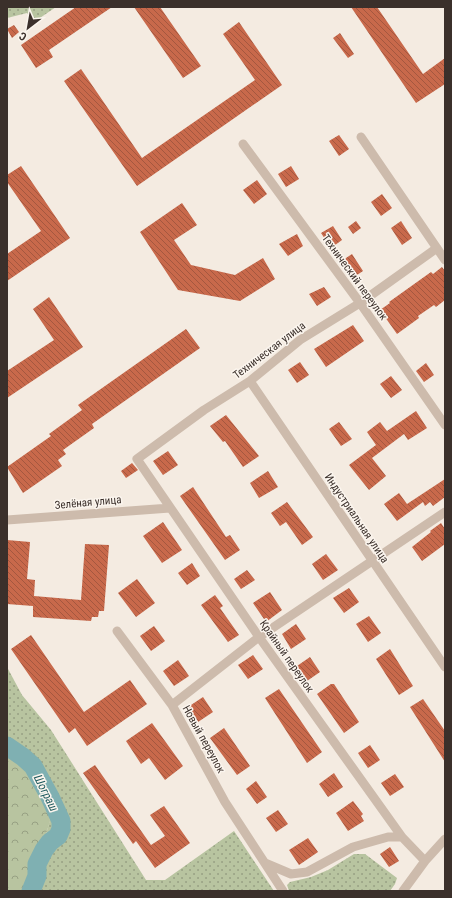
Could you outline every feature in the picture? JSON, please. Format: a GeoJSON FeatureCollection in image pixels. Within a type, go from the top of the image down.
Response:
{"type":"FeatureCollection","features":[{"type":"Feature","properties":{"kind":"street"},"geometry":{"type":"LineString","coordinates":[[361,137],[445,260]]}},
{"type":"Feature","properties":{"kind":"street","name":"Технический переулок"},"geometry":{"type":"LineString","coordinates":[[243,144],[360,303],[445,425]]}},
{"type":"Feature","properties":{"kind":"street","name":"Техническая улица"},"geometry":{"type":"LineString","coordinates":[[136,459],[204,410],[250,381],[300,340],[360,303],[437,248]]}},
{"type":"Feature","properties":{"kind":"street","name":"Индустриальная улица"},"geometry":{"type":"LineString","coordinates":[[250,381],[445,667]]}},
{"type":"Feature","properties":{"kind":"street","name":"Крайный переулок"},"geometry":{"type":"LineString","coordinates":[[136,459],[259,637],[402,837],[425,861]]}},
{"type":"Feature","properties":{"kind":"street","name":"Зелёная улица"},"geometry":{"type":"LineString","coordinates":[[7,520],[170,508]]}},
{"type":"Feature","properties":{"kind":"street"},"geometry":{"type":"LineString","coordinates":[[172,705],[259,637],[371,560],[445,512]]}},
{"type":"Feature","properties":{"kind":"street","name":"Новый переулок"},"geometry":{"type":"LineString","coordinates":[[117,631],[172,705],[225,802],[283,891]]}},
{"type":"Feature","properties":{"kind":"street"},"geometry":{"type":"LineString","coordinates":[[264,862],[292,874],[307,872],[353,847],[381,839],[402,837]]}},
{"type":"Feature","properties":{"kind":"street"},"geometry":{"type":"LineString","coordinates":[[403,891],[425,861],[445,839]]}},
{"type":"Feature","properties":{"kind":"green space"},"geometry":{"type":"Polygon","coordinates":[[[7,7],[56,7],[34,22],[27,13],[7,18],[7,7]]]}},
{"type":"Feature","properties":{"kind":"green space"},"geometry":{"type":"Polygon","coordinates":[[[7,667],[22,695],[51,730],[146,880],[165,880],[234,831],[274,891],[25,891],[37,849],[46,834],[50,820],[49,802],[12,754],[7,751],[7,667]]]}},
{"type":"Feature","properties":{"kind":"green space"},"geometry":{"type":"Polygon","coordinates":[[[7,751],[28,767],[49,802],[50,821],[46,834],[37,849],[25,891],[7,891],[7,751]]]}},
{"type":"Feature","properties":{"kind":"green space"},"geometry":{"type":"Polygon","coordinates":[[[354,854],[365,854],[397,878],[390,891],[289,891],[287,885],[290,882],[311,877],[328,870],[354,854]]]}},
{"type":"Feature","properties":{"kind":"building"},"geometry":{"type":"Polygon","coordinates":[[[76,7],[112,7],[49,50],[53,57],[36,68],[21,45],[76,7]]]}},
{"type":"Feature","properties":{"kind":"building"},"geometry":{"type":"Polygon","coordinates":[[[134,7],[160,7],[201,66],[183,78],[134,7]]]}},
{"type":"Feature","properties":{"kind":"building"},"geometry":{"type":"Polygon","coordinates":[[[351,7],[377,7],[423,74],[445,58],[445,84],[416,103],[351,7]]]}},
{"type":"Feature","properties":{"kind":"building"},"geometry":{"type":"Polygon","coordinates":[[[239,22],[282,85],[137,186],[64,81],[81,69],[142,158],[255,80],[223,34],[239,22]]]}},
{"type":"Feature","properties":{"kind":"building"},"geometry":{"type":"Polygon","coordinates":[[[14,25],[19,32],[12,38],[7,29],[14,25]]]}},
{"type":"Feature","properties":{"kind":"building"},"geometry":{"type":"Polygon","coordinates":[[[340,33],[354,54],[348,58],[333,38],[340,33]]]}},
{"type":"Feature","properties":{"kind":"building"},"geometry":{"type":"Polygon","coordinates":[[[339,135],[349,149],[339,156],[329,141],[339,135]]]}},
{"type":"Feature","properties":{"kind":"building"},"geometry":{"type":"Polygon","coordinates":[[[21,166],[70,238],[7,281],[7,254],[41,231],[7,182],[7,175],[21,166]]]}},
{"type":"Feature","properties":{"kind":"building"},"geometry":{"type":"Polygon","coordinates":[[[291,166],[299,179],[286,187],[278,174],[291,166]]]}},
{"type":"Feature","properties":{"kind":"building"},"geometry":{"type":"Polygon","coordinates":[[[257,180],[267,194],[254,204],[243,190],[257,180]]]}},
{"type":"Feature","properties":{"kind":"building"},"geometry":{"type":"Polygon","coordinates":[[[382,194],[392,208],[381,216],[371,202],[382,194]]]}},
{"type":"Feature","properties":{"kind":"building"},"geometry":{"type":"Polygon","coordinates":[[[182,203],[197,225],[174,240],[191,265],[235,275],[263,258],[275,279],[240,301],[178,290],[140,232],[182,203]]]}},
{"type":"Feature","properties":{"kind":"building"},"geometry":{"type":"Polygon","coordinates":[[[356,221],[361,228],[353,234],[348,227],[356,221]]]}},
{"type":"Feature","properties":{"kind":"building"},"geometry":{"type":"Polygon","coordinates":[[[401,221],[412,238],[402,245],[391,228],[401,221]]]}},
{"type":"Feature","properties":{"kind":"building"},"geometry":{"type":"Polygon","coordinates":[[[333,226],[342,240],[331,248],[321,233],[333,226]]]}},
{"type":"Feature","properties":{"kind":"building"},"geometry":{"type":"Polygon","coordinates":[[[297,234],[303,246],[288,256],[279,244],[297,234]]]}},
{"type":"Feature","properties":{"kind":"building"},"geometry":{"type":"Polygon","coordinates":[[[352,254],[363,271],[351,279],[340,262],[352,254]]]}},
{"type":"Feature","properties":{"kind":"building"},"geometry":{"type":"Polygon","coordinates":[[[442,267],[445,271],[445,300],[436,307],[434,305],[418,316],[419,318],[397,334],[380,310],[431,272],[433,274],[442,267]]]}},
{"type":"Feature","properties":{"kind":"building"},"geometry":{"type":"Polygon","coordinates":[[[324,287],[331,297],[317,306],[309,294],[324,287]]]}},
{"type":"Feature","properties":{"kind":"building"},"geometry":{"type":"Polygon","coordinates":[[[49,297],[83,347],[7,398],[7,371],[54,340],[33,309],[49,297]]]}},
{"type":"Feature","properties":{"kind":"building"},"geometry":{"type":"Polygon","coordinates":[[[353,325],[364,341],[326,367],[314,349],[353,325]]]}},
{"type":"Feature","properties":{"kind":"building"},"geometry":{"type":"Polygon","coordinates":[[[186,329],[200,348],[92,424],[94,428],[63,450],[66,454],[58,460],[62,466],[23,493],[7,467],[51,436],[49,434],[82,410],[78,405],[186,329]]]}},
{"type":"Feature","properties":{"kind":"building"},"geometry":{"type":"Polygon","coordinates":[[[300,362],[309,375],[297,383],[288,370],[300,362]]]}},
{"type":"Feature","properties":{"kind":"building"},"geometry":{"type":"Polygon","coordinates":[[[426,363],[434,375],[424,382],[416,371],[426,363]]]}},
{"type":"Feature","properties":{"kind":"building"},"geometry":{"type":"Polygon","coordinates":[[[391,376],[402,390],[391,398],[380,384],[391,376]]]}},
{"type":"Feature","properties":{"kind":"building"},"geometry":{"type":"Polygon","coordinates":[[[416,411],[427,428],[408,440],[404,434],[372,458],[386,476],[369,490],[349,465],[376,445],[367,432],[380,422],[387,431],[416,411]]]}},
{"type":"Feature","properties":{"kind":"building"},"geometry":{"type":"Polygon","coordinates":[[[226,415],[259,456],[243,467],[225,441],[223,442],[210,426],[226,415]]]}},
{"type":"Feature","properties":{"kind":"building"},"geometry":{"type":"Polygon","coordinates":[[[339,422],[352,439],[341,446],[329,429],[339,422]]]}},
{"type":"Feature","properties":{"kind":"building"},"geometry":{"type":"Polygon","coordinates":[[[168,451],[178,465],[163,475],[153,461],[168,451]]]}},
{"type":"Feature","properties":{"kind":"building"},"geometry":{"type":"Polygon","coordinates":[[[132,463],[138,470],[126,478],[121,471],[132,463]]]}},
{"type":"Feature","properties":{"kind":"building"},"geometry":{"type":"Polygon","coordinates":[[[268,471],[278,487],[259,498],[250,483],[268,471]]]}},
{"type":"Feature","properties":{"kind":"building"},"geometry":{"type":"Polygon","coordinates":[[[445,479],[445,497],[433,506],[430,502],[425,506],[423,502],[397,521],[384,504],[399,493],[407,504],[445,479]]]}},
{"type":"Feature","properties":{"kind":"building"},"geometry":{"type":"Polygon","coordinates":[[[193,487],[226,537],[230,535],[240,550],[225,560],[180,496],[193,487]]]}},
{"type":"Feature","properties":{"kind":"building"},"geometry":{"type":"Polygon","coordinates":[[[287,502],[313,537],[302,545],[286,522],[280,526],[271,513],[287,502]]]}},
{"type":"Feature","properties":{"kind":"building"},"geometry":{"type":"Polygon","coordinates":[[[163,522],[182,550],[162,563],[143,536],[163,522]]]}},
{"type":"Feature","properties":{"kind":"building"},"geometry":{"type":"Polygon","coordinates":[[[441,523],[445,529],[445,544],[422,561],[412,547],[441,523]]]}},
{"type":"Feature","properties":{"kind":"building"},"geometry":{"type":"Polygon","coordinates":[[[7,540],[30,542],[27,579],[35,580],[34,596],[81,600],[85,544],[109,545],[104,611],[99,611],[98,617],[92,617],[91,621],[33,617],[33,606],[7,604],[7,540]]]}},
{"type":"Feature","properties":{"kind":"building"},"geometry":{"type":"Polygon","coordinates":[[[326,554],[338,570],[323,580],[312,564],[326,554]]]}},
{"type":"Feature","properties":{"kind":"building"},"geometry":{"type":"Polygon","coordinates":[[[192,563],[200,576],[187,585],[178,573],[192,563]]]}},
{"type":"Feature","properties":{"kind":"building"},"geometry":{"type":"Polygon","coordinates":[[[247,570],[255,580],[241,589],[234,579],[247,570]]]}},
{"type":"Feature","properties":{"kind":"building"},"geometry":{"type":"Polygon","coordinates":[[[137,579],[155,603],[136,617],[118,593],[137,579]]]}},
{"type":"Feature","properties":{"kind":"building"},"geometry":{"type":"Polygon","coordinates":[[[349,588],[359,602],[344,613],[333,598],[349,588]]]}},
{"type":"Feature","properties":{"kind":"building"},"geometry":{"type":"Polygon","coordinates":[[[270,592],[282,610],[266,622],[253,603],[270,592]]]}},
{"type":"Feature","properties":{"kind":"building"},"geometry":{"type":"Polygon","coordinates":[[[215,595],[223,606],[220,608],[239,635],[228,642],[201,605],[215,595]]]}},
{"type":"Feature","properties":{"kind":"building"},"geometry":{"type":"Polygon","coordinates":[[[369,616],[381,633],[368,642],[356,624],[369,616]]]}},
{"type":"Feature","properties":{"kind":"building"},"geometry":{"type":"Polygon","coordinates":[[[296,624],[306,639],[291,649],[282,634],[296,624]]]}},
{"type":"Feature","properties":{"kind":"building"},"geometry":{"type":"Polygon","coordinates":[[[154,626],[165,641],[151,651],[140,636],[154,626]]]}},
{"type":"Feature","properties":{"kind":"building"},"geometry":{"type":"Polygon","coordinates":[[[31,635],[84,712],[130,680],[147,704],[87,746],[75,728],[69,733],[11,649],[31,635]]]}},
{"type":"Feature","properties":{"kind":"building"},"geometry":{"type":"Polygon","coordinates":[[[390,649],[413,686],[399,695],[376,659],[390,649]]]}},
{"type":"Feature","properties":{"kind":"building"},"geometry":{"type":"Polygon","coordinates":[[[253,655],[263,669],[248,679],[238,665],[253,655]]]}},
{"type":"Feature","properties":{"kind":"building"},"geometry":{"type":"Polygon","coordinates":[[[310,657],[320,672],[307,681],[297,666],[310,657]]]}},
{"type":"Feature","properties":{"kind":"building"},"geometry":{"type":"Polygon","coordinates":[[[178,660],[189,676],[174,686],[163,671],[178,660]]]}},
{"type":"Feature","properties":{"kind":"building"},"geometry":{"type":"Polygon","coordinates":[[[331,684],[334,684],[359,722],[344,733],[317,694],[331,684]]]}},
{"type":"Feature","properties":{"kind":"building"},"geometry":{"type":"Polygon","coordinates":[[[279,689],[322,752],[307,763],[265,698],[279,689]]]}},
{"type":"Feature","properties":{"kind":"building"},"geometry":{"type":"Polygon","coordinates":[[[203,697],[213,712],[198,722],[188,707],[203,697]]]}},
{"type":"Feature","properties":{"kind":"building"},"geometry":{"type":"Polygon","coordinates":[[[423,699],[445,731],[445,762],[410,707],[423,699]]]}},
{"type":"Feature","properties":{"kind":"building"},"geometry":{"type":"Polygon","coordinates":[[[152,723],[183,766],[165,780],[149,758],[141,764],[126,741],[152,723]]]}},
{"type":"Feature","properties":{"kind":"building"},"geometry":{"type":"Polygon","coordinates":[[[224,728],[250,766],[237,775],[210,738],[224,728]]]}},
{"type":"Feature","properties":{"kind":"building"},"geometry":{"type":"Polygon","coordinates":[[[370,745],[380,760],[368,768],[358,753],[370,745]]]}},
{"type":"Feature","properties":{"kind":"building"},"geometry":{"type":"Polygon","coordinates":[[[95,765],[151,845],[165,836],[150,815],[164,806],[190,843],[155,868],[136,841],[133,844],[83,773],[95,765]]]}},
{"type":"Feature","properties":{"kind":"building"},"geometry":{"type":"Polygon","coordinates":[[[334,773],[343,787],[328,797],[319,784],[334,773]]]}},
{"type":"Feature","properties":{"kind":"building"},"geometry":{"type":"Polygon","coordinates":[[[395,774],[404,787],[390,796],[381,783],[395,774]]]}},
{"type":"Feature","properties":{"kind":"building"},"geometry":{"type":"Polygon","coordinates":[[[256,781],[267,797],[257,804],[246,789],[256,781]]]}},
{"type":"Feature","properties":{"kind":"building"},"geometry":{"type":"Polygon","coordinates":[[[353,801],[363,814],[361,816],[364,821],[348,831],[336,813],[353,801]]]}},
{"type":"Feature","properties":{"kind":"building"},"geometry":{"type":"Polygon","coordinates":[[[278,810],[288,824],[276,832],[266,818],[278,810]]]}},
{"type":"Feature","properties":{"kind":"building"},"geometry":{"type":"Polygon","coordinates":[[[308,838],[318,852],[299,865],[289,850],[308,838]]]}},
{"type":"Feature","properties":{"kind":"building"},"geometry":{"type":"Polygon","coordinates":[[[390,847],[399,861],[389,867],[380,854],[390,847]]]}},
{"type":"Feature","properties":{"kind":"waterway","name":"Шограш"},"geometry":{"type":"LineString","coordinates":[[7,746],[33,766],[61,821],[61,829],[58,836],[50,842],[37,864],[37,876],[31,891]]}}]}
